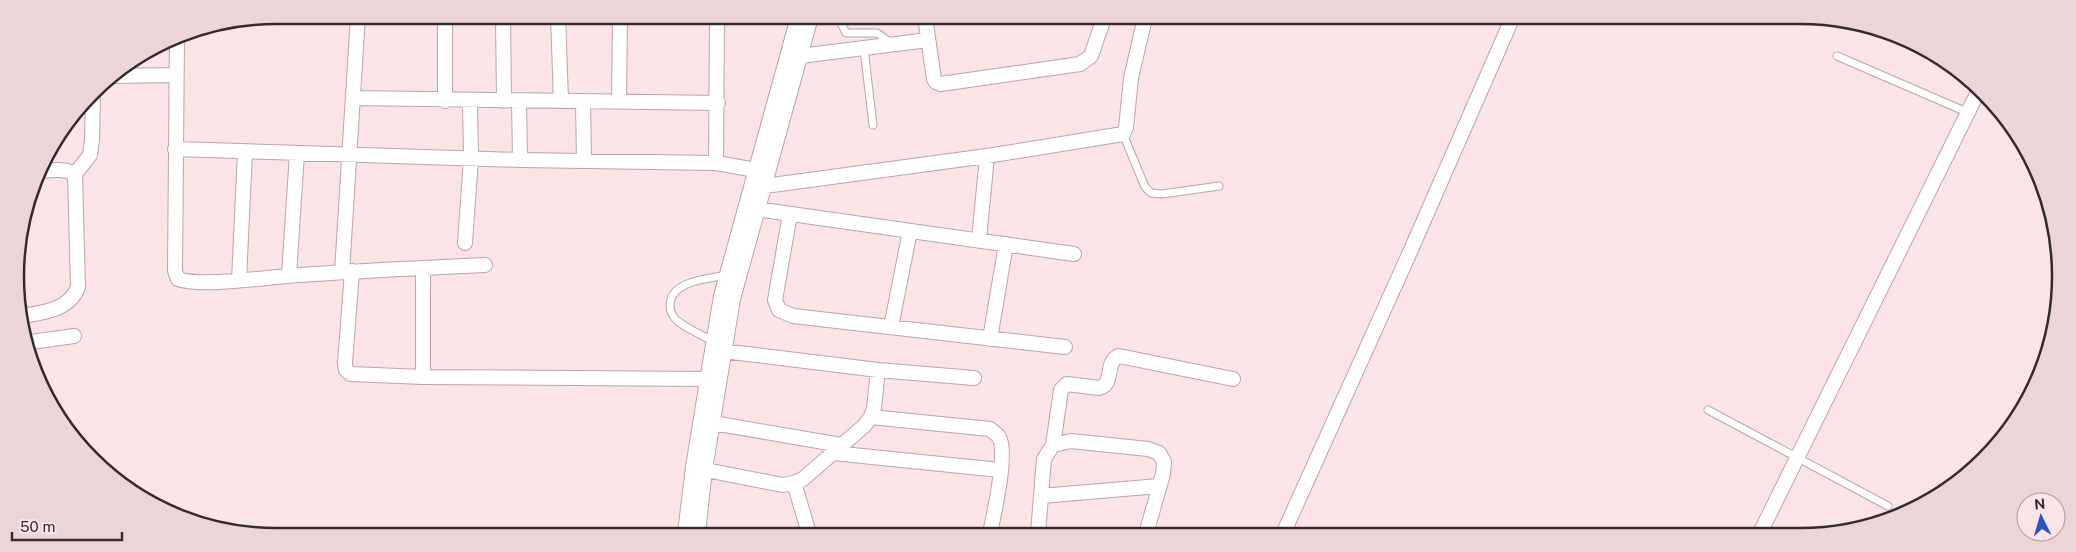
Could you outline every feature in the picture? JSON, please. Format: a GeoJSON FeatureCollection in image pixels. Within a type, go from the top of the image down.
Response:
{"type":"FeatureCollection","features":[{"type":"Feature","properties":{"kind":"street"},"geometry":{"type":"LineString","coordinates":[[357,24],[350,156],[346,370],[351,374],[359,375],[422,377],[708,379]]}},
{"type":"Feature","properties":{"kind":"street"},"geometry":{"type":"LineString","coordinates":[[445,24],[445,100]]}},
{"type":"Feature","properties":{"kind":"street"},"geometry":{"type":"LineString","coordinates":[[504,24],[504,101]]}},
{"type":"Feature","properties":{"kind":"street"},"geometry":{"type":"LineString","coordinates":[[558,24],[561,101]]}},
{"type":"Feature","properties":{"kind":"street"},"geometry":{"type":"LineString","coordinates":[[619,102],[620,24]]}},
{"type":"Feature","properties":{"kind":"street"},"geometry":{"type":"LineString","coordinates":[[716,163],[718,103],[717,24]]}},
{"type":"Feature","properties":{"kind":"street"},"geometry":{"type":"LineString","coordinates":[[758,187],[756,170],[805,24]]}},
{"type":"Feature","properties":{"kind":"street"},"geometry":{"type":"LineString","coordinates":[[698,528],[699,468],[708,379],[716,348],[733,299],[758,187],[800,56],[806,24]]}},
{"type":"Feature","properties":{"kind":"street"},"geometry":{"type":"LineString","coordinates":[[926,24],[934,78],[936,82],[946,84],[1080,64],[1092,56],[1102,24]]}},
{"type":"Feature","properties":{"kind":"street"},"geometry":{"type":"LineString","coordinates":[[758,187],[987,156],[1123,134],[1126,128],[1131,78],[1144,24]]}},
{"type":"Feature","properties":{"kind":"street"},"geometry":{"type":"LineString","coordinates":[[1285,528],[1410,252],[1510,24]]}},
{"type":"Feature","properties":{"kind":"street"},"geometry":{"type":"LineString","coordinates":[[800,56],[928,40]]}},
{"type":"Feature","properties":{"kind":"street"},"geometry":{"type":"LineString","coordinates":[[177,44],[174,271],[178,279],[186,282],[239,280],[485,265]]}},
{"type":"Feature","properties":{"kind":"street"},"geometry":{"type":"LineString","coordinates":[[122,76],[176,75]]}},
{"type":"Feature","properties":{"kind":"street"},"geometry":{"type":"LineString","coordinates":[[1762,528],[1976,96]]}},
{"type":"Feature","properties":{"kind":"street"},"geometry":{"type":"LineString","coordinates":[[353,98],[718,103]]}},
{"type":"Feature","properties":{"kind":"street"},"geometry":{"type":"LineString","coordinates":[[465,243],[472,158],[470,101]]}},
{"type":"Feature","properties":{"kind":"street"},"geometry":{"type":"LineString","coordinates":[[519,101],[520,160]]}},
{"type":"Feature","properties":{"kind":"street"},"geometry":{"type":"LineString","coordinates":[[584,102],[584,161]]}},
{"type":"Feature","properties":{"kind":"street"},"geometry":{"type":"LineString","coordinates":[[27,315],[54,310],[65,304],[76,293],[78,287],[75,174],[90,154],[93,103]]}},
{"type":"Feature","properties":{"kind":"street"},"geometry":{"type":"LineString","coordinates":[[175,149],[350,156],[716,163],[756,170]]}},
{"type":"Feature","properties":{"kind":"street"},"geometry":{"type":"LineString","coordinates":[[239,280],[245,152]]}},
{"type":"Feature","properties":{"kind":"street"},"geometry":{"type":"LineString","coordinates":[[289,276],[297,154]]}},
{"type":"Feature","properties":{"kind":"street"},"geometry":{"type":"LineString","coordinates":[[979,240],[987,156]]}},
{"type":"Feature","properties":{"kind":"street"},"geometry":{"type":"LineString","coordinates":[[47,170],[69,170],[75,174]]}},
{"type":"Feature","properties":{"kind":"street"},"geometry":{"type":"LineString","coordinates":[[752,209],[1074,254]]}},
{"type":"Feature","properties":{"kind":"street"},"geometry":{"type":"LineString","coordinates":[[686,528],[699,468],[713,423],[716,348],[727,275],[752,209]]}},
{"type":"Feature","properties":{"kind":"street"},"geometry":{"type":"LineString","coordinates":[[790,214],[776,300],[779,310],[793,316],[1066,347]]}},
{"type":"Feature","properties":{"kind":"street"},"geometry":{"type":"LineString","coordinates":[[891,327],[910,231]]}},
{"type":"Feature","properties":{"kind":"street"},"geometry":{"type":"LineString","coordinates":[[990,339],[1006,244]]}},
{"type":"Feature","properties":{"kind":"street"},"geometry":{"type":"LineString","coordinates":[[422,377],[423,268]]}},
{"type":"Feature","properties":{"kind":"street"},"geometry":{"type":"LineString","coordinates":[[32,342],[74,336]]}},
{"type":"Feature","properties":{"kind":"street"},"geometry":{"type":"LineString","coordinates":[[716,348],[878,370],[974,378]]}},
{"type":"Feature","properties":{"kind":"street"},"geometry":{"type":"LineString","coordinates":[[1038,528],[1044,459],[1053,445],[1061,390],[1064,385],[1104,387],[1108,382],[1111,363],[1114,358],[1119,356],[1233,379]]}},
{"type":"Feature","properties":{"kind":"street"},"geometry":{"type":"LineString","coordinates":[[699,468],[783,485],[803,479],[864,426],[871,417],[878,370]]}},
{"type":"Feature","properties":{"kind":"street"},"geometry":{"type":"LineString","coordinates":[[871,417],[990,429],[998,436],[1002,446],[991,528]]}},
{"type":"Feature","properties":{"kind":"street"},"geometry":{"type":"LineString","coordinates":[[713,423],[837,449],[1000,470]]}},
{"type":"Feature","properties":{"kind":"street"},"geometry":{"type":"LineString","coordinates":[[1053,445],[1071,441],[1148,449],[1159,454],[1164,462],[1148,528]]}},
{"type":"Feature","properties":{"kind":"street"},"geometry":{"type":"LineString","coordinates":[[794,482],[808,528]]}},
{"type":"Feature","properties":{"kind":"street"},"geometry":{"type":"LineString","coordinates":[[1041,496],[1159,486]]}},
{"type":"Feature","properties":{"kind":"lane"},"geometry":{"type":"LineString","coordinates":[[842,24],[846,33],[877,33],[892,45]]}},
{"type":"Feature","properties":{"kind":"lane"},"geometry":{"type":"LineString","coordinates":[[864,48],[873,126]]}},
{"type":"Feature","properties":{"kind":"lane"},"geometry":{"type":"LineString","coordinates":[[1837,56],[1969,113]]}},
{"type":"Feature","properties":{"kind":"lane"},"geometry":{"type":"LineString","coordinates":[[1123,134],[1145,187],[1151,193],[1162,194],[1219,186]]}},
{"type":"Feature","properties":{"kind":"lane"},"geometry":{"type":"LineString","coordinates":[[716,348],[678,322],[670,306],[672,296],[685,285],[727,275]]}},
{"type":"Feature","properties":{"kind":"lane"},"geometry":{"type":"LineString","coordinates":[[1708,410],[1888,506]]}}]}
